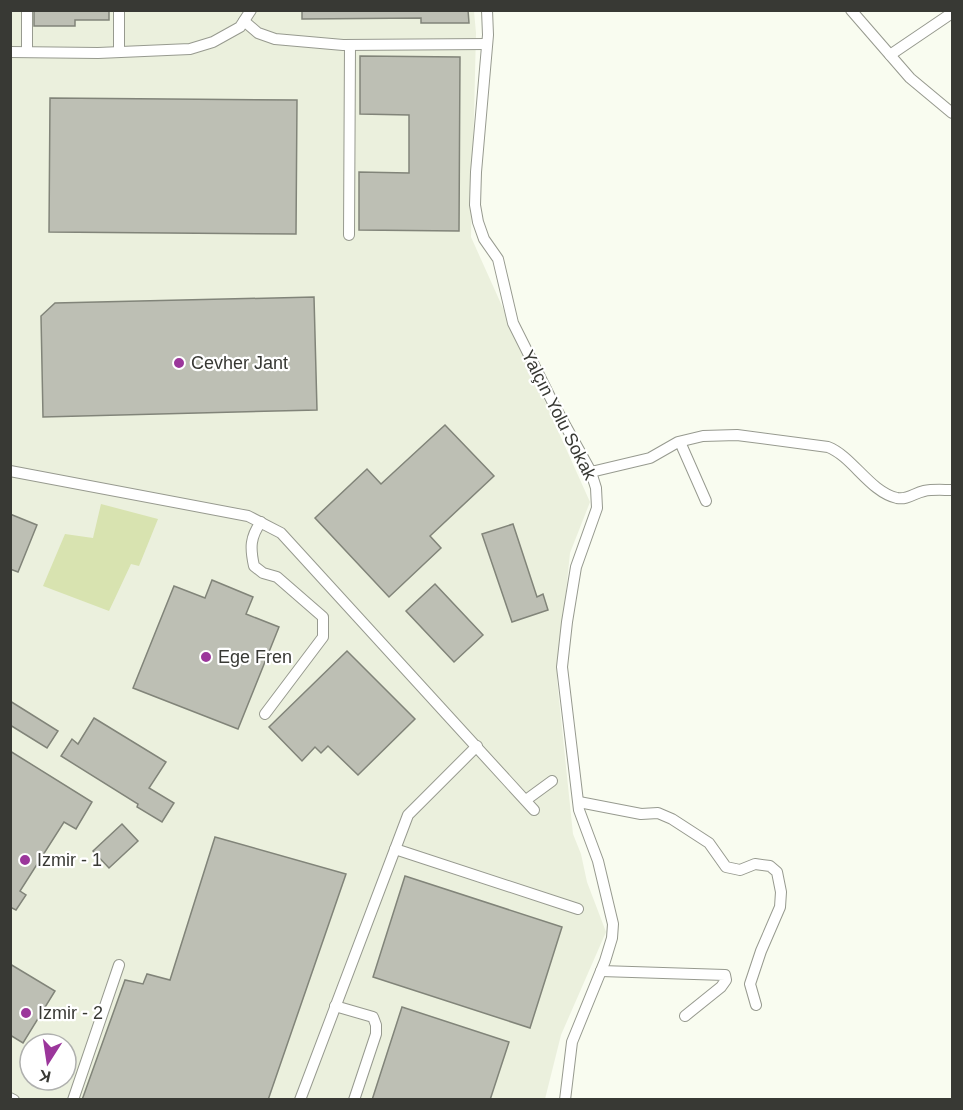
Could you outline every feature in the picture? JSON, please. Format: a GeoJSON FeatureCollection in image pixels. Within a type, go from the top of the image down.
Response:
{"type":"FeatureCollection","features":[{"type":"Feature","properties":{"kind":"street"},"geometry":{"type":"LineString","coordinates":[[27,10],[27,52]]}},
{"type":"Feature","properties":{"kind":"street"},"geometry":{"type":"LineString","coordinates":[[119,10],[119,52]]}},
{"type":"Feature","properties":{"kind":"street"},"geometry":{"type":"LineString","coordinates":[[10,52],[119,52],[190,49],[213,42],[240,27],[251,10]]}},
{"type":"Feature","properties":{"kind":"street","name":"Yalçın Yolu Sokak"},"geometry":{"type":"LineString","coordinates":[[487,10],[487,44],[476,172],[478,222],[484,239],[498,259],[513,323],[591,472],[596,488],[597,508],[576,567],[562,668],[579,810],[598,861],[613,924],[612,938],[601,971],[572,1042],[565,1100]]}},
{"type":"Feature","properties":{"kind":"street"},"geometry":{"type":"LineString","coordinates":[[851,10],[923,90],[952,113]]}},
{"type":"Feature","properties":{"kind":"street"},"geometry":{"type":"LineString","coordinates":[[890,55],[952,13]]}},
{"type":"Feature","properties":{"kind":"street"},"geometry":{"type":"LineString","coordinates":[[244,21],[258,33],[275,39],[350,45],[487,44]]}},
{"type":"Feature","properties":{"kind":"street"},"geometry":{"type":"LineString","coordinates":[[349,236],[350,45]]}},
{"type":"Feature","properties":{"kind":"street"},"geometry":{"type":"LineString","coordinates":[[591,472],[650,458],[662,449],[680,442],[704,436],[737,435],[837,450],[874,485],[896,498],[911,497],[923,491],[952,490]]}},
{"type":"Feature","properties":{"kind":"street"},"geometry":{"type":"LineString","coordinates":[[680,442],[706,501]]}},
{"type":"Feature","properties":{"kind":"street"},"geometry":{"type":"LineString","coordinates":[[10,471],[248,516],[281,533],[534,810]]}},
{"type":"Feature","properties":{"kind":"street"},"geometry":{"type":"LineString","coordinates":[[261,522],[253,533],[250,544],[254,566],[263,573],[277,577],[323,617],[323,637],[265,714]]}},
{"type":"Feature","properties":{"kind":"street"},"geometry":{"type":"LineString","coordinates":[[300,1100],[408,815],[477,746]]}},
{"type":"Feature","properties":{"kind":"street"},"geometry":{"type":"LineString","coordinates":[[526,800],[552,781]]}},
{"type":"Feature","properties":{"kind":"street"},"geometry":{"type":"LineString","coordinates":[[579,802],[641,814],[658,813],[710,843],[726,867],[740,870],[755,864],[771,866],[777,872],[781,892],[780,907],[760,951],[750,984],[756,1005]]}},
{"type":"Feature","properties":{"kind":"street"},"geometry":{"type":"LineString","coordinates":[[395,849],[578,909]]}},
{"type":"Feature","properties":{"kind":"street"},"geometry":{"type":"LineString","coordinates":[[73,1100],[119,965]]}},
{"type":"Feature","properties":{"kind":"street"},"geometry":{"type":"LineString","coordinates":[[601,971],[725,975],[726,980],[721,987],[685,1016]]}},
{"type":"Feature","properties":{"kind":"street"},"geometry":{"type":"LineString","coordinates":[[335,1006],[372,1017],[376,1025],[376,1034],[354,1100]]}},
{"type":"Feature","properties":{"kind":"shaded area"},"geometry":{"type":"Polygon","coordinates":[[[10,11],[474,11],[476,33],[471,237],[590,502],[570,553],[557,680],[573,834],[581,854],[587,882],[606,932],[561,1035],[545,1099],[11,1099],[10,11]]]}},
{"type":"Feature","properties":{"kind":"green space"},"geometry":{"type":"Polygon","coordinates":[[[101,504],[158,519],[139,566],[131,564],[109,611],[43,586],[65,534],[93,538],[101,504]]]}},
{"type":"Feature","properties":{"kind":"building"},"geometry":{"type":"Polygon","coordinates":[[[34,10],[109,10],[109,20],[75,20],[75,26],[34,26],[34,10]]]}},
{"type":"Feature","properties":{"kind":"building"},"geometry":{"type":"Polygon","coordinates":[[[302,10],[468,10],[469,23],[421,23],[421,18],[302,19],[302,10]]]}},
{"type":"Feature","properties":{"kind":"building"},"geometry":{"type":"Polygon","coordinates":[[[360,56],[460,57],[459,231],[359,230],[359,172],[409,173],[409,115],[360,114],[360,56]]]}},
{"type":"Feature","properties":{"kind":"building"},"geometry":{"type":"Polygon","coordinates":[[[50,98],[297,100],[296,234],[49,232],[50,98]]]}},
{"type":"Feature","properties":{"kind":"building","name":"Cevher Jant"},"geometry":{"type":"Polygon","coordinates":[[[314,297],[317,410],[43,417],[41,316],[55,303],[314,297]]]}},
{"type":"Feature","properties":{"kind":"building"},"geometry":{"type":"Polygon","coordinates":[[[445,425],[494,476],[430,536],[441,548],[389,597],[315,518],[367,469],[381,484],[445,425]]]}},
{"type":"Feature","properties":{"kind":"building"},"geometry":{"type":"Polygon","coordinates":[[[10,514],[37,525],[18,572],[10,569],[10,514]]]}},
{"type":"Feature","properties":{"kind":"building"},"geometry":{"type":"Polygon","coordinates":[[[513,524],[537,597],[543,594],[548,610],[512,622],[482,534],[513,524]]]}},
{"type":"Feature","properties":{"kind":"building","name":"Ege Fren"},"geometry":{"type":"Polygon","coordinates":[[[212,580],[253,597],[246,614],[279,627],[238,729],[133,688],[174,586],[205,598],[212,580]]]}},
{"type":"Feature","properties":{"kind":"building"},"geometry":{"type":"Polygon","coordinates":[[[435,584],[483,635],[454,662],[406,611],[435,584]]]}},
{"type":"Feature","properties":{"kind":"building"},"geometry":{"type":"Polygon","coordinates":[[[347,651],[415,719],[358,775],[328,746],[321,753],[315,747],[302,761],[269,727],[347,651]]]}},
{"type":"Feature","properties":{"kind":"building"},"geometry":{"type":"Polygon","coordinates":[[[10,701],[58,731],[47,748],[10,725],[10,701]]]}},
{"type":"Feature","properties":{"kind":"building"},"geometry":{"type":"Polygon","coordinates":[[[94,718],[166,762],[149,788],[174,803],[162,822],[137,807],[138,804],[61,756],[72,739],[78,744],[94,718]]]}},
{"type":"Feature","properties":{"kind":"building","name":"Izmir - 1"},"geometry":{"type":"Polygon","coordinates":[[[10,751],[92,802],[76,829],[64,822],[20,891],[26,895],[16,910],[10,907],[10,751]]]}},
{"type":"Feature","properties":{"kind":"building"},"geometry":{"type":"Polygon","coordinates":[[[122,824],[138,841],[109,868],[93,851],[122,824]]]}},
{"type":"Feature","properties":{"kind":"building"},"geometry":{"type":"Polygon","coordinates":[[[215,837],[346,874],[268,1100],[82,1100],[125,980],[143,984],[147,974],[170,980],[215,837]]]}},
{"type":"Feature","properties":{"kind":"building"},"geometry":{"type":"Polygon","coordinates":[[[405,876],[562,927],[530,1028],[373,977],[405,876]]]}},
{"type":"Feature","properties":{"kind":"building","name":"Izmir - 2"},"geometry":{"type":"Polygon","coordinates":[[[10,964],[55,991],[30,1032],[18,1032],[18,1040],[10,1035],[10,964]]]}},
{"type":"Feature","properties":{"kind":"building"},"geometry":{"type":"Polygon","coordinates":[[[402,1007],[509,1042],[490,1100],[372,1100],[402,1007]]]}},
{"type":"Feature","properties":{"kind":"place","name":"Cevher Jant"},"geometry":{"type":"Point","coordinates":[179,363]}},
{"type":"Feature","properties":{"kind":"place","name":"Ege Fren"},"geometry":{"type":"Point","coordinates":[206,657]}},
{"type":"Feature","properties":{"kind":"place","name":"Izmir - 1"},"geometry":{"type":"Point","coordinates":[25,860]}},
{"type":"Feature","properties":{"kind":"place","name":"Izmir - 2"},"geometry":{"type":"Point","coordinates":[26,1013]}}]}
